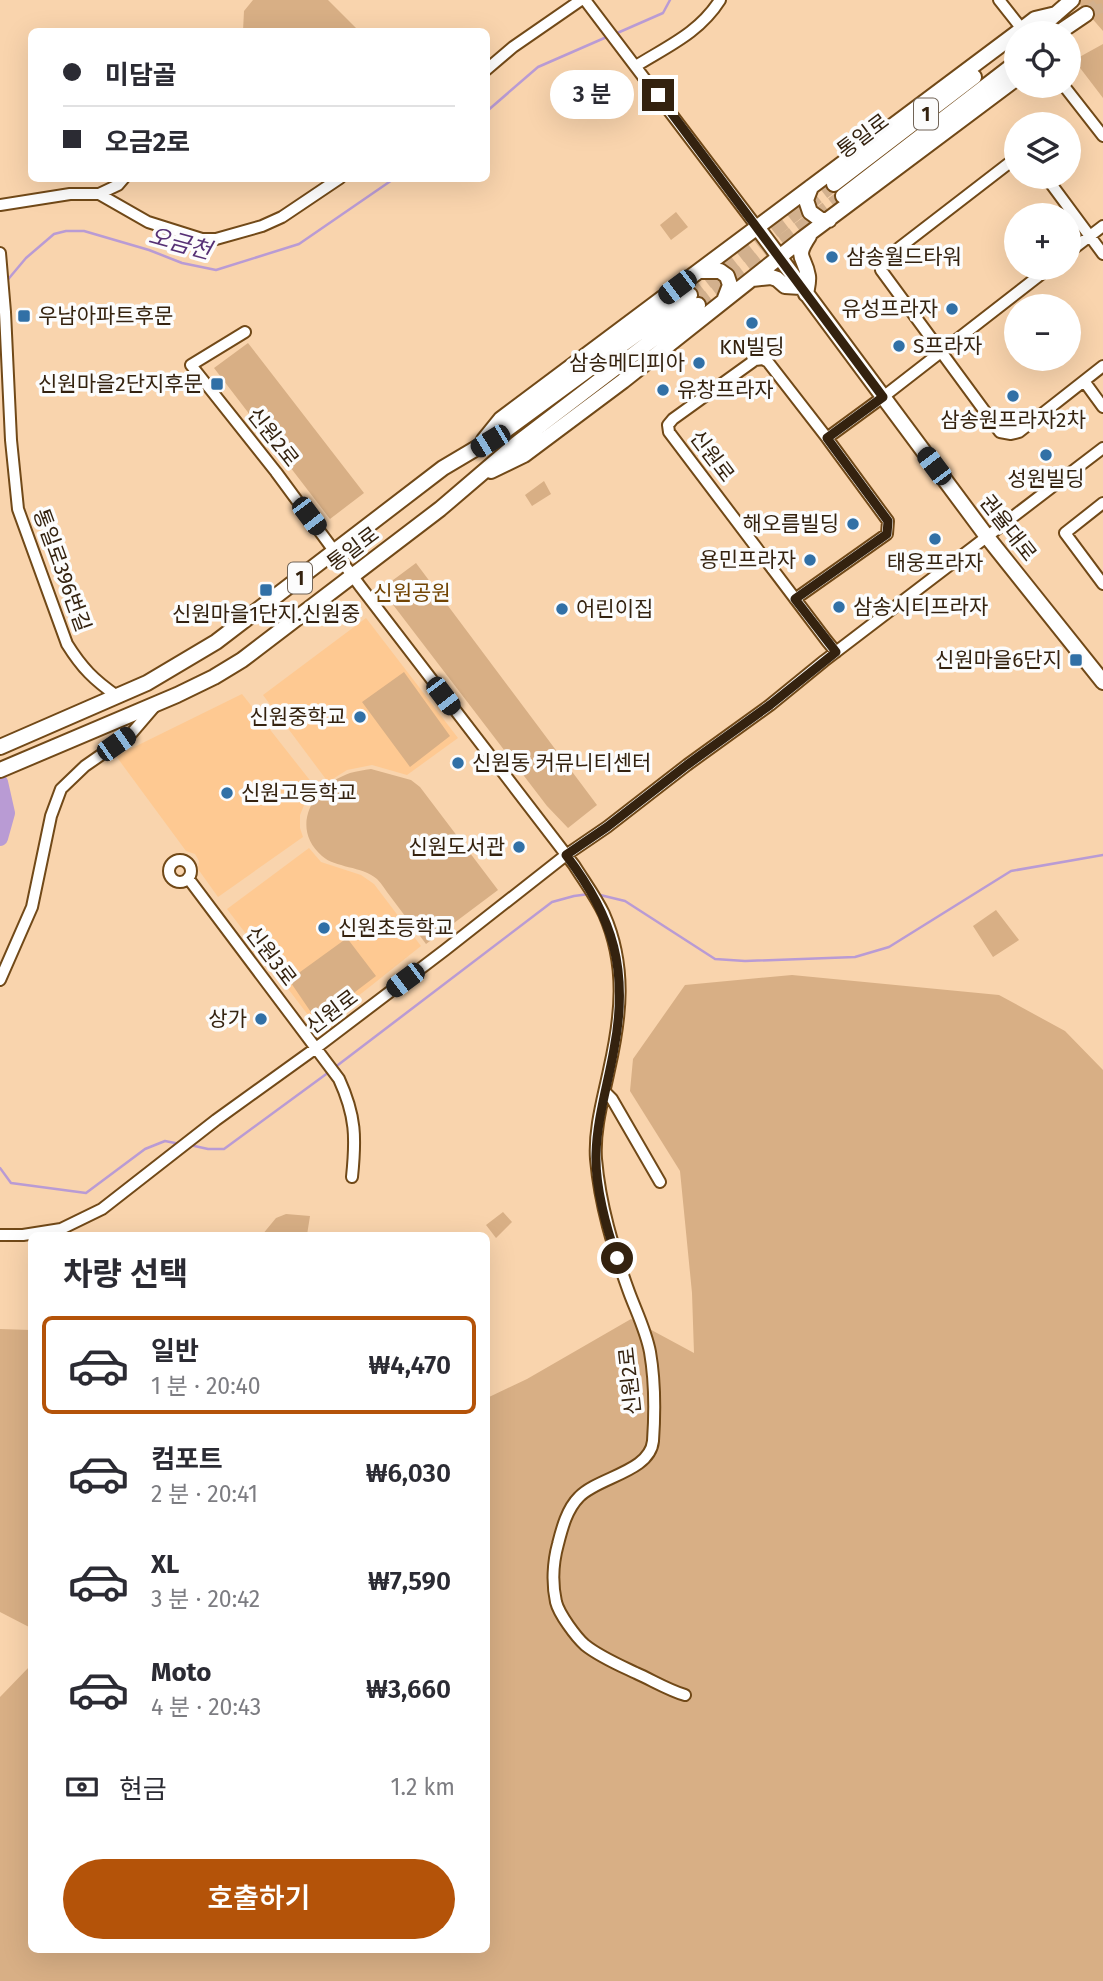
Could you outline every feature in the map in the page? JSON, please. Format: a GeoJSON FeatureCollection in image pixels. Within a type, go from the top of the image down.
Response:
{"type":"FeatureCollection","features":[{"type":"Feature","properties":{"kind":"main road"},"geometry":{"type":"LineString","coordinates":[[1034,21],[1056,14],[1072,0]]}},
{"type":"Feature","properties":{"kind":"main road"},"geometry":{"type":"LineString","coordinates":[[1076,21],[1086,14]]}},
{"type":"Feature","properties":{"kind":"main road"},"geometry":{"type":"LineString","coordinates":[[477,449],[501,419],[811,187],[1004,48]]}},
{"type":"Feature","properties":{"kind":"main road","name":"통일로"},"geometry":{"type":"LineString","coordinates":[[1004,55],[839,190],[1004,71]]}},
{"type":"Feature","properties":{"kind":"main road"},"geometry":{"type":"LineString","coordinates":[[471,481],[524,455],[623,381],[725,298],[1004,88]]}},
{"type":"Feature","properties":{"kind":"main road"},"geometry":{"type":"LineString","coordinates":[[811,187],[806,200],[810,212],[821,219],[829,220]]}},
{"type":"Feature","properties":{"kind":"main road","name":"권율대로"},"geometry":{"type":"LineString","coordinates":[[757,227],[988,538],[1103,682]]}},
{"type":"Feature","properties":{"kind":"main road"},"geometry":{"type":"LineString","coordinates":[[751,279],[771,277],[785,286],[804,290],[809,277],[803,264],[801,248],[811,233]]}},
{"type":"Feature","properties":{"kind":"main road"},"geometry":{"type":"LineString","coordinates":[[699,271],[720,271],[727,276],[730,285],[725,298]]}},
{"type":"Feature","properties":{"kind":"main road","name":"통일로"},"geometry":{"type":"LineString","coordinates":[[0,747],[147,682],[216,642],[443,468],[502,433],[694,300],[448,502],[242,660],[214,677],[156,704],[0,770]]}},
{"type":"Feature","properties":{"kind":"street"},"geometry":{"type":"LineString","coordinates":[[490,67],[513,47],[583,0],[757,227]]}},
{"type":"Feature","properties":{"kind":"street"},"geometry":{"type":"LineString","coordinates":[[636,66],[697,28],[720,0]]}},
{"type":"Feature","properties":{"kind":"street"},"geometry":{"type":"LineString","coordinates":[[999,0],[1018,21]]}},
{"type":"Feature","properties":{"kind":"street"},"geometry":{"type":"LineString","coordinates":[[1073,98],[1103,136]]}},
{"type":"Feature","properties":{"kind":"street"},"geometry":{"type":"LineString","coordinates":[[1004,167],[886,258],[881,270],[1000,432],[1019,432],[1103,366]]}},
{"type":"Feature","properties":{"kind":"street"},"geometry":{"type":"LineString","coordinates":[[0,205],[70,194],[99,194],[121,182]]}},
{"type":"Feature","properties":{"kind":"street"},"geometry":{"type":"LineString","coordinates":[[99,194],[148,222],[208,240],[227,237],[282,217],[334,182]]}},
{"type":"Feature","properties":{"kind":"street"},"geometry":{"type":"LineString","coordinates":[[1055,189],[1103,254]]}},
{"type":"Feature","properties":{"kind":"street"},"geometry":{"type":"LineString","coordinates":[[1081,243],[1103,226]]}},
{"type":"Feature","properties":{"kind":"street","name":"통일로396번길"},"geometry":{"type":"LineString","coordinates":[[0,253],[11,440],[18,509],[67,644],[79,664],[117,696]]}},
{"type":"Feature","properties":{"kind":"street"},"geometry":{"type":"LineString","coordinates":[[827,438],[1033,280]]}},
{"type":"Feature","properties":{"kind":"street","name":"신원2로"},"geometry":{"type":"LineString","coordinates":[[245,332],[191,365],[276,472],[352,576],[566,855],[596,898],[605,916],[620,976],[621,1008],[599,1116],[596,1156],[601,1199],[610,1239],[650,1351],[654,1417],[652,1447],[644,1458],[629,1470],[595,1484],[579,1497],[563,1523],[554,1561],[556,1603],[566,1622],[584,1644],[609,1660],[685,1695]]}},
{"type":"Feature","properties":{"kind":"street","name":"신원로"},"geometry":{"type":"LineString","coordinates":[[795,599],[887,534],[888,521],[768,362],[755,360],[673,419],[668,425],[669,432],[795,599],[836,652]]}},
{"type":"Feature","properties":{"kind":"street"},"geometry":{"type":"LineString","coordinates":[[1084,381],[1103,407]]}},
{"type":"Feature","properties":{"kind":"street","name":"신원로"},"geometry":{"type":"LineString","coordinates":[[38,1232],[61,1229],[102,1209],[216,1120],[319,1052],[566,855],[770,705],[1103,448]]}},
{"type":"Feature","properties":{"kind":"street"},"geometry":{"type":"LineString","coordinates":[[1102,582],[1065,533],[1103,503]]}},
{"type":"Feature","properties":{"kind":"street"},"geometry":{"type":"LineString","coordinates":[[0,980],[32,907],[51,816],[61,789],[85,765],[131,734],[156,704]]}},
{"type":"Feature","properties":{"kind":"street","name":"신원3로"},"geometry":{"type":"LineString","coordinates":[[188,878],[339,1079],[356,1136],[352,1177]]}},
{"type":"Feature","properties":{"kind":"street"},"geometry":{"type":"LineString","coordinates":[[605,1092],[612,1099],[660,1182]]}},
{"type":"Feature","properties":{"kind":"street","name":"신원로"},"geometry":{"type":"LineString","coordinates":[[0,1235],[28,1233]]}},
{"type":"Feature","properties":{"kind":"shaded area","name":"신원중학교"},"geometry":{"type":"Polygon","coordinates":[[[366,618],[458,738],[407,775],[372,765],[347,770],[328,782],[263,695],[366,618]]]}},
{"type":"Feature","properties":{"kind":"shaded area","name":"신원고등학교"},"geometry":{"type":"Polygon","coordinates":[[[242,694],[316,788],[307,798],[300,815],[303,837],[218,897],[198,869],[199,861],[195,854],[186,851],[116,756],[242,694]]]}},
{"type":"Feature","properties":{"kind":"shaded area","name":"신원초등학교"},"geometry":{"type":"Polygon","coordinates":[[[309,848],[321,862],[361,875],[374,884],[421,946],[318,1028],[227,909],[309,848]]]}},
{"type":"Feature","properties":{"kind":"green space"},"geometry":{"type":"Polygon","coordinates":[[[253,0],[328,0],[356,28],[243,28],[244,11],[253,0]]]}},
{"type":"Feature","properties":{"kind":"green space"},"geometry":{"type":"Polygon","coordinates":[[[1076,0],[1103,0],[1103,31],[1076,0]]]}},
{"type":"Feature","properties":{"kind":"green space"},"geometry":{"type":"Polygon","coordinates":[[[1103,44],[1103,98],[1081,69],[1081,56],[1103,44]]]}},
{"type":"Feature","properties":{"kind":"green space"},"geometry":{"type":"Polygon","coordinates":[[[676,212],[688,227],[671,240],[660,225],[676,212]]]}},
{"type":"Feature","properties":{"kind":"green space"},"geometry":{"type":"Polygon","coordinates":[[[248,343],[364,493],[330,519],[214,368],[248,343]]]}},
{"type":"Feature","properties":{"kind":"green space"},"geometry":{"type":"Polygon","coordinates":[[[544,481],[551,494],[532,506],[525,495],[544,481]]]}},
{"type":"Feature","properties":{"kind":"green space","name":"신원공원"},"geometry":{"type":"Polygon","coordinates":[[[416,563],[597,805],[568,828],[547,806],[381,589],[416,563]]]}},
{"type":"Feature","properties":{"kind":"green space"},"geometry":{"type":"Polygon","coordinates":[[[404,672],[450,736],[410,767],[362,702],[404,672]]]}},
{"type":"Feature","properties":{"kind":"green space"},"geometry":{"type":"Polygon","coordinates":[[[371,769],[411,780],[420,787],[498,890],[426,944],[377,879],[327,860],[312,844],[307,832],[310,808],[326,787],[350,773],[371,769]]]}},
{"type":"Feature","properties":{"kind":"green space"},"geometry":{"type":"Polygon","coordinates":[[[996,910],[1019,940],[993,957],[973,926],[996,910]]]}},
{"type":"Feature","properties":{"kind":"green space"},"geometry":{"type":"Polygon","coordinates":[[[347,938],[376,976],[317,1021],[289,980],[347,938]]]}},
{"type":"Feature","properties":{"kind":"green space"},"geometry":{"type":"Polygon","coordinates":[[[792,975],[999,995],[1065,1031],[1103,1070],[1103,1981],[0,1981],[0,1697],[28,1668],[28,1953],[490,1953],[490,1397],[527,1379],[631,1319],[694,1353],[692,1293],[680,1171],[630,1091],[633,1059],[685,985],[792,975]]]}},
{"type":"Feature","properties":{"kind":"green space"},"geometry":{"type":"Polygon","coordinates":[[[503,1212],[512,1222],[496,1238],[486,1225],[503,1212]]]}},
{"type":"Feature","properties":{"kind":"green space"},"geometry":{"type":"Polygon","coordinates":[[[286,1214],[310,1216],[307,1232],[264,1232],[276,1218],[286,1214]]]}},
{"type":"Feature","properties":{"kind":"green space"},"geometry":{"type":"Polygon","coordinates":[[[0,1329],[28,1330],[28,1626],[0,1612],[0,1329]]]}},
{"type":"Feature","properties":{"kind":"waterway","name":"오금천"},"geometry":{"type":"LineString","coordinates":[[615,34],[663,13],[670,0]]}},
{"type":"Feature","properties":{"kind":"waterway","name":"오금천"},"geometry":{"type":"LineString","coordinates":[[490,109],[538,67],[609,36]]}},
{"type":"Feature","properties":{"kind":"waterway","name":"오금천"},"geometry":{"type":"LineString","coordinates":[[5,283],[26,258],[54,234],[66,231],[84,231],[149,250],[182,263],[216,270],[299,244],[389,182]]}},
{"type":"Feature","properties":{"kind":"waterway"},"geometry":{"type":"LineString","coordinates":[[0,782],[7,813],[0,838]]}},
{"type":"Feature","properties":{"kind":"waterway"},"geometry":{"type":"LineString","coordinates":[[596,894],[625,901],[715,959],[745,961],[855,957],[889,947],[1011,871],[1103,855]]}},
{"type":"Feature","properties":{"kind":"waterway"},"geometry":{"type":"LineString","coordinates":[[334,1068],[552,902],[589,894]]}},
{"type":"Feature","properties":{"kind":"waterway"},"geometry":{"type":"LineString","coordinates":[[190,1145],[224,1149],[329,1072]]}},
{"type":"Feature","properties":{"kind":"waterway"},"geometry":{"type":"LineString","coordinates":[[0,1168],[11,1183],[86,1193],[145,1149],[165,1141],[180,1144]]}},
{"type":"Feature","properties":{"kind":"tunnel"},"geometry":{"type":"LineString","coordinates":[[1086,14],[1103,2]]}},
{"type":"Feature","properties":{"kind":"tunnel"},"geometry":{"type":"LineString","coordinates":[[1093,10],[1103,8]]}},
{"type":"Feature","properties":{"kind":"tunnel"},"geometry":{"type":"LineString","coordinates":[[690,295],[834,184]]}},
{"type":"Feature","properties":{"kind":"tunnel"},"geometry":{"type":"LineString","coordinates":[[698,305],[843,196]]}},
{"type":"Feature","properties":{"kind":"place","name":"삼송월드타워"},"geometry":{"type":"Point","coordinates":[832,257]}},
{"type":"Feature","properties":{"kind":"place","name":"유성프라자"},"geometry":{"type":"Point","coordinates":[952,309]}},
{"type":"Feature","properties":{"kind":"place","name":"우남아파트후문"},"geometry":{"type":"Point","coordinates":[24,316]}},
{"type":"Feature","properties":{"kind":"place","name":"KN빌딩"},"geometry":{"type":"Point","coordinates":[752,323]}},
{"type":"Feature","properties":{"kind":"place","name":"S프라자"},"geometry":{"type":"Point","coordinates":[899,346]}},
{"type":"Feature","properties":{"kind":"place","name":"삼송메디피아"},"geometry":{"type":"Point","coordinates":[699,363]}},
{"type":"Feature","properties":{"kind":"place","name":"신원마을2단지후문"},"geometry":{"type":"Point","coordinates":[217,384]}},
{"type":"Feature","properties":{"kind":"place","name":"유창프라자"},"geometry":{"type":"Point","coordinates":[663,390]}},
{"type":"Feature","properties":{"kind":"place","name":"삼송원프라자2차"},"geometry":{"type":"Point","coordinates":[1013,396]}},
{"type":"Feature","properties":{"kind":"place","name":"성원빌딩"},"geometry":{"type":"Point","coordinates":[1046,455]}},
{"type":"Feature","properties":{"kind":"place","name":"해오름빌딩"},"geometry":{"type":"Point","coordinates":[853,524]}},
{"type":"Feature","properties":{"kind":"place","name":"태웅프라자"},"geometry":{"type":"Point","coordinates":[935,539]}},
{"type":"Feature","properties":{"kind":"place","name":"용민프라자"},"geometry":{"type":"Point","coordinates":[810,560]}},
{"type":"Feature","properties":{"kind":"place","name":"신원마을1단지.신원중"},"geometry":{"type":"Point","coordinates":[266,590]}},
{"type":"Feature","properties":{"kind":"place","name":"삼송시티프라자"},"geometry":{"type":"Point","coordinates":[839,607]}},
{"type":"Feature","properties":{"kind":"place","name":"어린이집"},"geometry":{"type":"Point","coordinates":[562,609]}},
{"type":"Feature","properties":{"kind":"place","name":"신원마을6단지"},"geometry":{"type":"Point","coordinates":[1076,660]}},
{"type":"Feature","properties":{"kind":"place","name":"신원중학교"},"geometry":{"type":"Point","coordinates":[360,717]}},
{"type":"Feature","properties":{"kind":"place","name":"신원동 커뮤니티센터"},"geometry":{"type":"Point","coordinates":[458,763]}},
{"type":"Feature","properties":{"kind":"place","name":"신원고등학교"},"geometry":{"type":"Point","coordinates":[227,793]}},
{"type":"Feature","properties":{"kind":"place","name":"신원도서관"},"geometry":{"type":"Point","coordinates":[519,847]}},
{"type":"Feature","properties":{"kind":"place","name":"신원초등학교"},"geometry":{"type":"Point","coordinates":[324,928]}},
{"type":"Feature","properties":{"kind":"place","name":"상가"},"geometry":{"type":"Point","coordinates":[261,1019]}},
{"type":"Feature","properties":{"kind":"route"},"geometry":{"type":"LineString","coordinates":[[617,1258],[601,1199],[596,1156],[599,1116],[621,1008],[620,976],[605,916],[596,898],[566,855],[770,705],[836,652],[795,599],[887,534],[889,527],[888,521],[827,438],[883,397],[658,95]]}}]}
